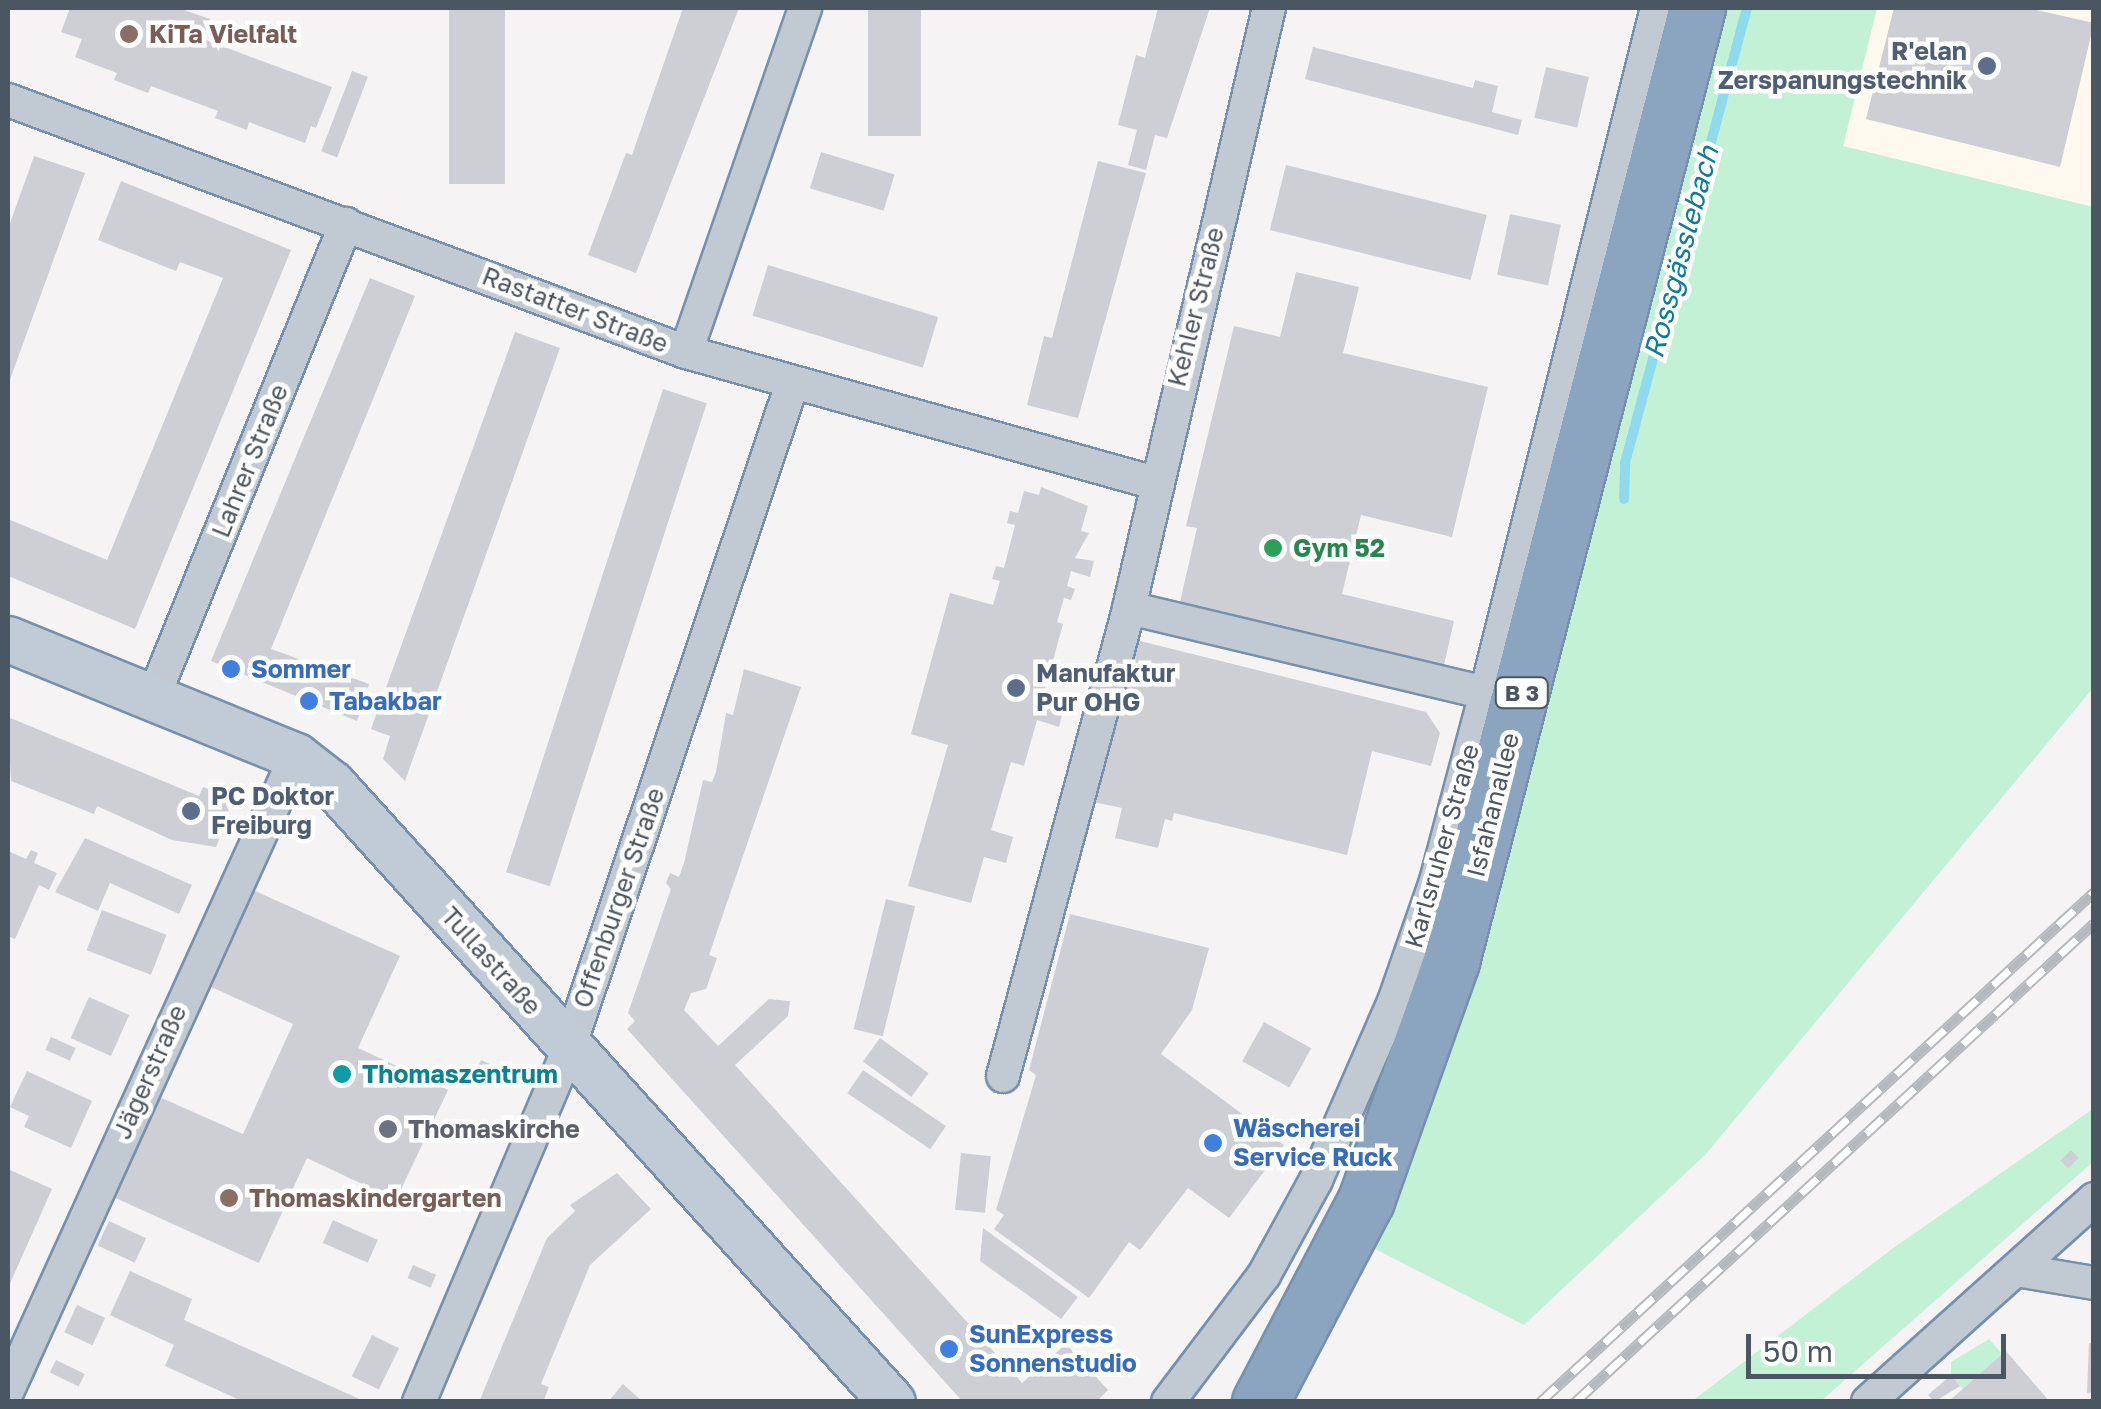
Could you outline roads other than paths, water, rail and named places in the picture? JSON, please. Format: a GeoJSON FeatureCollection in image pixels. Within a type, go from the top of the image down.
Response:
{"type":"FeatureCollection","features":[{"type":"Feature","properties":{"kind":"highway","name":"Isfahanallee"},"geometry":{"type":"LineString","coordinates":[[1260,1402],[1366,1200],[1452,961],[1697,8]]}},
{"type":"Feature","properties":{"kind":"street"},"geometry":{"type":"LineString","coordinates":[[686,352],[806,8]]}},
{"type":"Feature","properties":{"kind":"street","name":"Kehler Straße"},"geometry":{"type":"LineString","coordinates":[[1003,1076],[1129,608],[1154,483],[1270,8]]}},
{"type":"Feature","properties":{"kind":"street","name":"Karlsruher Straße"},"geometry":{"type":"LineString","coordinates":[[1168,1402],[1264,1275],[1316,1180],[1395,999],[1436,881],[1486,693],[1657,8]]}},
{"type":"Feature","properties":{"kind":"street","name":"Rastatter Straße"},"geometry":{"type":"LineString","coordinates":[[8,100],[686,352],[1154,483]]}},
{"type":"Feature","properties":{"kind":"street","name":"Lahrer Straße"},"geometry":{"type":"LineString","coordinates":[[154,698],[346,224]]}},
{"type":"Feature","properties":{"kind":"street","name":"Offenburger Straße"},"geometry":{"type":"LineString","coordinates":[[418,1402],[569,1048],[792,384]]}},
{"type":"Feature","properties":{"kind":"street"},"geometry":{"type":"LineString","coordinates":[[1129,608],[1486,693]]}},
{"type":"Feature","properties":{"kind":"street","name":"Tullastraße"},"geometry":{"type":"LineString","coordinates":[[8,639],[296,756],[332,784],[892,1402]]}},
{"type":"Feature","properties":{"kind":"street","name":"Jägerstraße"},"geometry":{"type":"LineString","coordinates":[[8,1390],[296,756]]}},
{"type":"Feature","properties":{"kind":"street"},"geometry":{"type":"LineString","coordinates":[[1868,1402],[2094,1198]]}},
{"type":"Feature","properties":{"kind":"street"},"geometry":{"type":"LineString","coordinates":[[2016,1270],[2094,1283]]}},
{"type":"Feature","properties":{"kind":"waterway","name":"Rossgässlebach"},"geometry":{"type":"LineString","coordinates":[[1624,499],[1625,463],[1747,8]]}},
{"type":"Feature","properties":{"kind":"railway"},"geometry":{"type":"LineString","coordinates":[[1540,1402],[2094,892]]}},
{"type":"Feature","properties":{"kind":"railway"},"geometry":{"type":"LineString","coordinates":[[1575,1402],[2094,923]]}},
{"type":"Feature","properties":{"kind":"place","name":"KiTa Vielfalt"},"geometry":{"type":"Point","coordinates":[129,34]}},
{"type":"Feature","properties":{"kind":"place","name":"R'elan Zerspanungstechnik"},"geometry":{"type":"Point","coordinates":[1987,66]}},
{"type":"Feature","properties":{"kind":"place","name":"Gym 52"},"geometry":{"type":"Point","coordinates":[1273,548]}},
{"type":"Feature","properties":{"kind":"place","name":"Sommer"},"geometry":{"type":"Point","coordinates":[231,669]}},
{"type":"Feature","properties":{"kind":"place","name":"Manufaktur Pur OHG"},"geometry":{"type":"Point","coordinates":[1016,688]}},
{"type":"Feature","properties":{"kind":"place","name":"Tabakbar"},"geometry":{"type":"Point","coordinates":[309,701]}},
{"type":"Feature","properties":{"kind":"place","name":"PC Doktor Freiburg"},"geometry":{"type":"Point","coordinates":[191,811]}},
{"type":"Feature","properties":{"kind":"place","name":"Thomaszentrum"},"geometry":{"type":"Point","coordinates":[342,1074]}},
{"type":"Feature","properties":{"kind":"place","name":"Thomaskirche"},"geometry":{"type":"Point","coordinates":[388,1129]}},
{"type":"Feature","properties":{"kind":"place","name":"Wäscherei Service Ruck"},"geometry":{"type":"Point","coordinates":[1213,1143]}},
{"type":"Feature","properties":{"kind":"place","name":"Thomaskindergarten"},"geometry":{"type":"Point","coordinates":[229,1198]}},
{"type":"Feature","properties":{"kind":"place","name":"SunExpress Sonnenstudio"},"geometry":{"type":"Point","coordinates":[949,1349]}}]}
